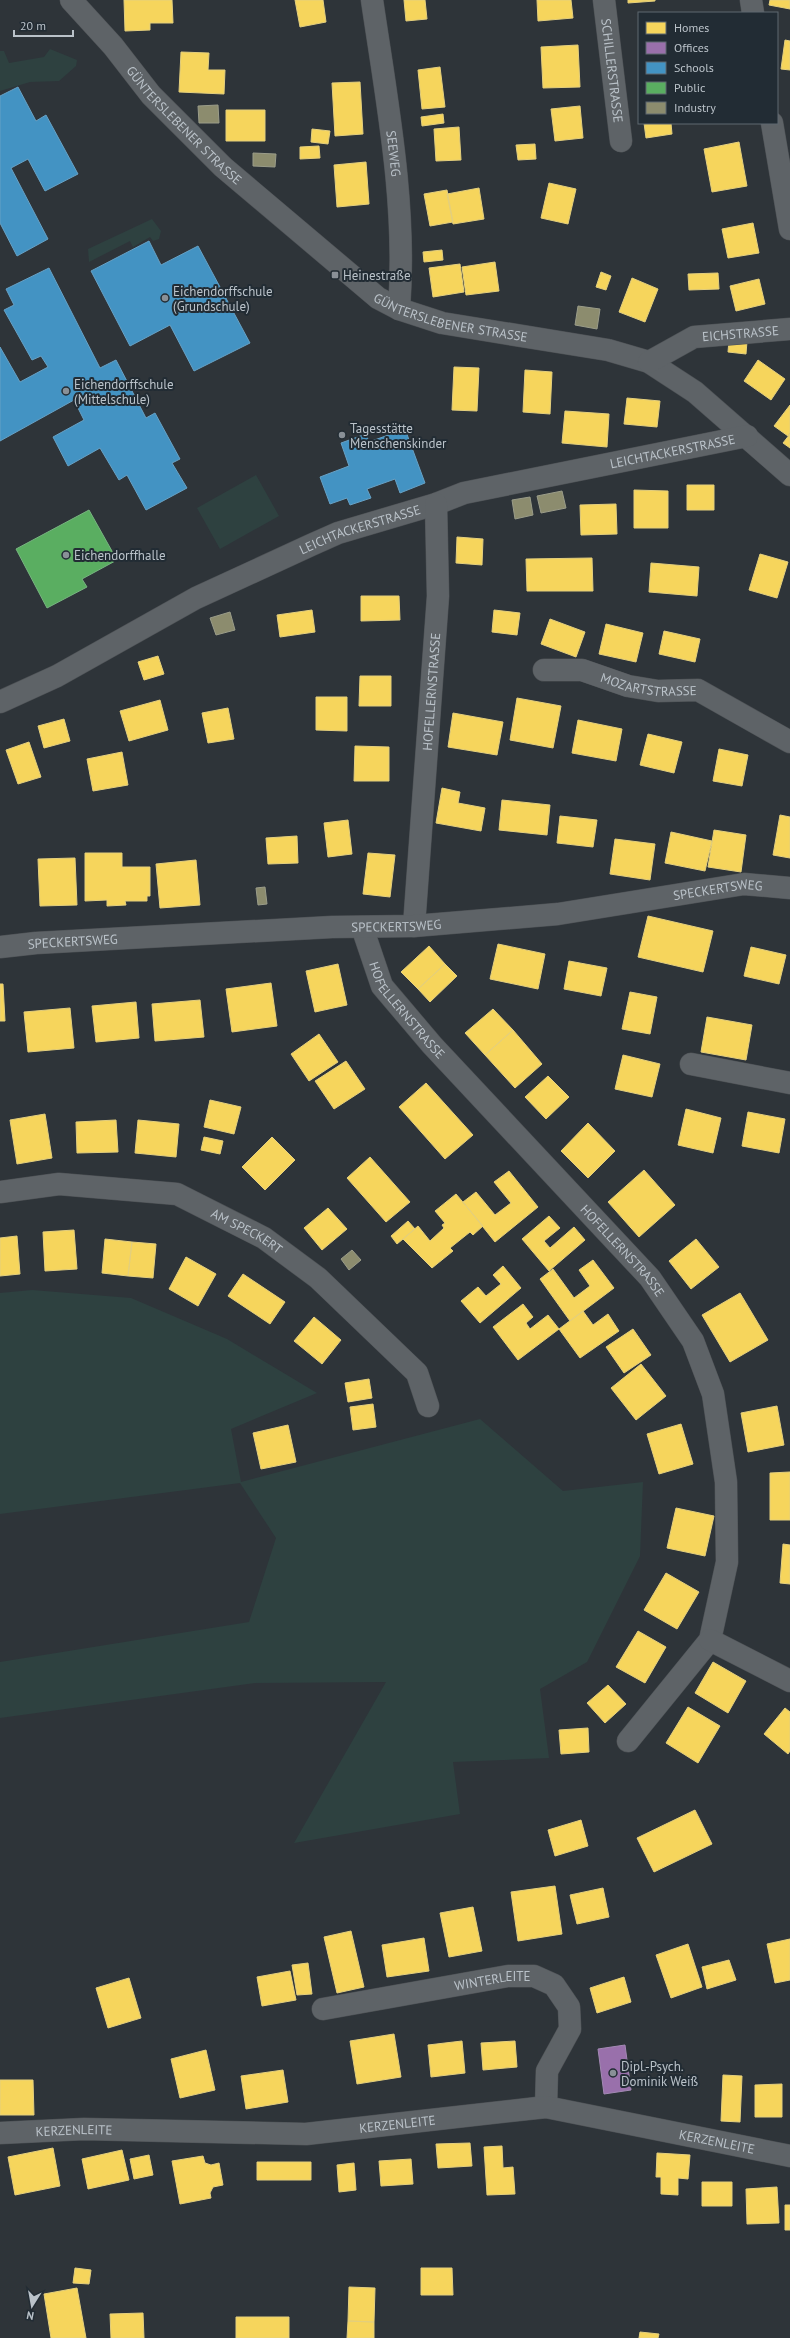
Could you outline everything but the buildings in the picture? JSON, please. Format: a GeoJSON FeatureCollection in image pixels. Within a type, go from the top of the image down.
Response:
{"type":"FeatureCollection","features":[{"type":"Feature","properties":{"kind":"street","name":"GÜNTERSLEBENER STRASSE"},"geometry":{"type":"LineString","coordinates":[[71,0],[113,46],[151,95],[224,167],[378,298],[399,308],[442,323],[608,350],[649,362],[695,392],[790,475]]}},
{"type":"Feature","properties":{"kind":"street","name":"SEEWEG"},"geometry":{"type":"LineString","coordinates":[[372,0],[396,167],[402,272],[399,308]]}},
{"type":"Feature","properties":{"kind":"street","name":"SCHILLERSTRASSE"},"geometry":{"type":"LineString","coordinates":[[604,0],[621,141]]}},
{"type":"Feature","properties":{"kind":"street"},"geometry":{"type":"LineString","coordinates":[[751,0],[754,12]]}},
{"type":"Feature","properties":{"kind":"street"},"geometry":{"type":"LineString","coordinates":[[772,124],[790,229]]}},
{"type":"Feature","properties":{"kind":"street","name":"EICHSTRASSE"},"geometry":{"type":"LineString","coordinates":[[649,362],[694,337],[790,329]]}},
{"type":"Feature","properties":{"kind":"street","name":"LEICHTACKERSTRASSE"},"geometry":{"type":"LineString","coordinates":[[0,702],[57,676],[203,594],[338,533],[436,504],[464,493],[747,436]]}},
{"type":"Feature","properties":{"kind":"street","name":"HOFELLERNSTRASSE"},"geometry":{"type":"LineString","coordinates":[[414,926],[438,596],[436,504]]}},
{"type":"Feature","properties":{"kind":"street","name":"MOZARTSTRASSE"},"geometry":{"type":"LineString","coordinates":[[544,670],[582,670],[628,686],[658,691],[698,690],[790,742]]}},
{"type":"Feature","properties":{"kind":"street","name":"SPECKERTSWEG"},"geometry":{"type":"LineString","coordinates":[[0,947],[44,943],[332,926],[414,926],[558,914],[744,884],[790,888]]}},
{"type":"Feature","properties":{"kind":"street","name":"HOFELLERNSTRASSE"},"geometry":{"type":"LineString","coordinates":[[362,927],[382,986],[432,1045],[650,1278],[693,1341],[713,1394],[726,1482],[727,1562],[710,1640],[628,1741]]}},
{"type":"Feature","properties":{"kind":"street"},"geometry":{"type":"LineString","coordinates":[[691,1064],[790,1083]]}},
{"type":"Feature","properties":{"kind":"street","name":"AM SPECKERT"},"geometry":{"type":"LineString","coordinates":[[0,1192],[59,1184],[177,1194],[264,1238],[318,1278],[417,1374],[428,1406]]}},
{"type":"Feature","properties":{"kind":"street"},"geometry":{"type":"LineString","coordinates":[[710,1640],[790,1681]]}},
{"type":"Feature","properties":{"kind":"street","name":"WINTERLEITE"},"geometry":{"type":"LineString","coordinates":[[323,2009],[508,1976],[534,1976],[554,1985],[569,2007],[570,2029],[547,2071],[546,2107]]}},
{"type":"Feature","properties":{"kind":"street","name":"KERZENLEITE"},"geometry":{"type":"LineString","coordinates":[[0,2133],[84,2129],[306,2134],[546,2107],[790,2156]]}},
{"type":"Feature","properties":{"kind":"shaded area"},"geometry":{"type":"Polygon","coordinates":[[[50,49],[77,60],[76,66],[59,81],[30,82],[0,91],[0,51],[4,51],[9,63],[44,57],[50,49]]]}},
{"type":"Feature","properties":{"kind":"shaded area"},"geometry":{"type":"Polygon","coordinates":[[[152,219],[161,231],[159,239],[153,241],[150,237],[133,247],[130,241],[89,262],[88,249],[152,219]]]}},
{"type":"Feature","properties":{"kind":"shaded area"},"geometry":{"type":"Polygon","coordinates":[[[256,475],[279,516],[220,549],[197,508],[256,475]]]}},
{"type":"Feature","properties":{"kind":"shaded area"},"geometry":{"type":"Polygon","coordinates":[[[32,1290],[131,1298],[227,1339],[317,1393],[231,1429],[241,1482],[480,1419],[563,1491],[643,1482],[640,1556],[587,1662],[540,1689],[549,1758],[453,1762],[460,1814],[294,1843],[386,1682],[255,1683],[0,1718],[0,1662],[249,1622],[276,1538],[240,1483],[0,1514],[0,1293],[32,1290]]]}},
{"type":"Feature","properties":{"kind":"place","name":"Heinestraße"},"geometry":{"type":"Point","coordinates":[335,275]}},
{"type":"Feature","properties":{"kind":"place","name":"Eichendorffschule (Grundschule)"},"geometry":{"type":"Point","coordinates":[165,298]}},
{"type":"Feature","properties":{"kind":"place","name":"Eichendorffschule (Mittelschule)"},"geometry":{"type":"Point","coordinates":[66,391]}},
{"type":"Feature","properties":{"kind":"place","name":"Tagesstätte Menschenskinder"},"geometry":{"type":"Point","coordinates":[342,435]}},
{"type":"Feature","properties":{"kind":"place","name":"Eichendorffhalle"},"geometry":{"type":"Point","coordinates":[66,555]}},
{"type":"Feature","properties":{"kind":"place","name":"Dipl.-Psych. Dominik Weiß"},"geometry":{"type":"Point","coordinates":[613,2073]}}]}
